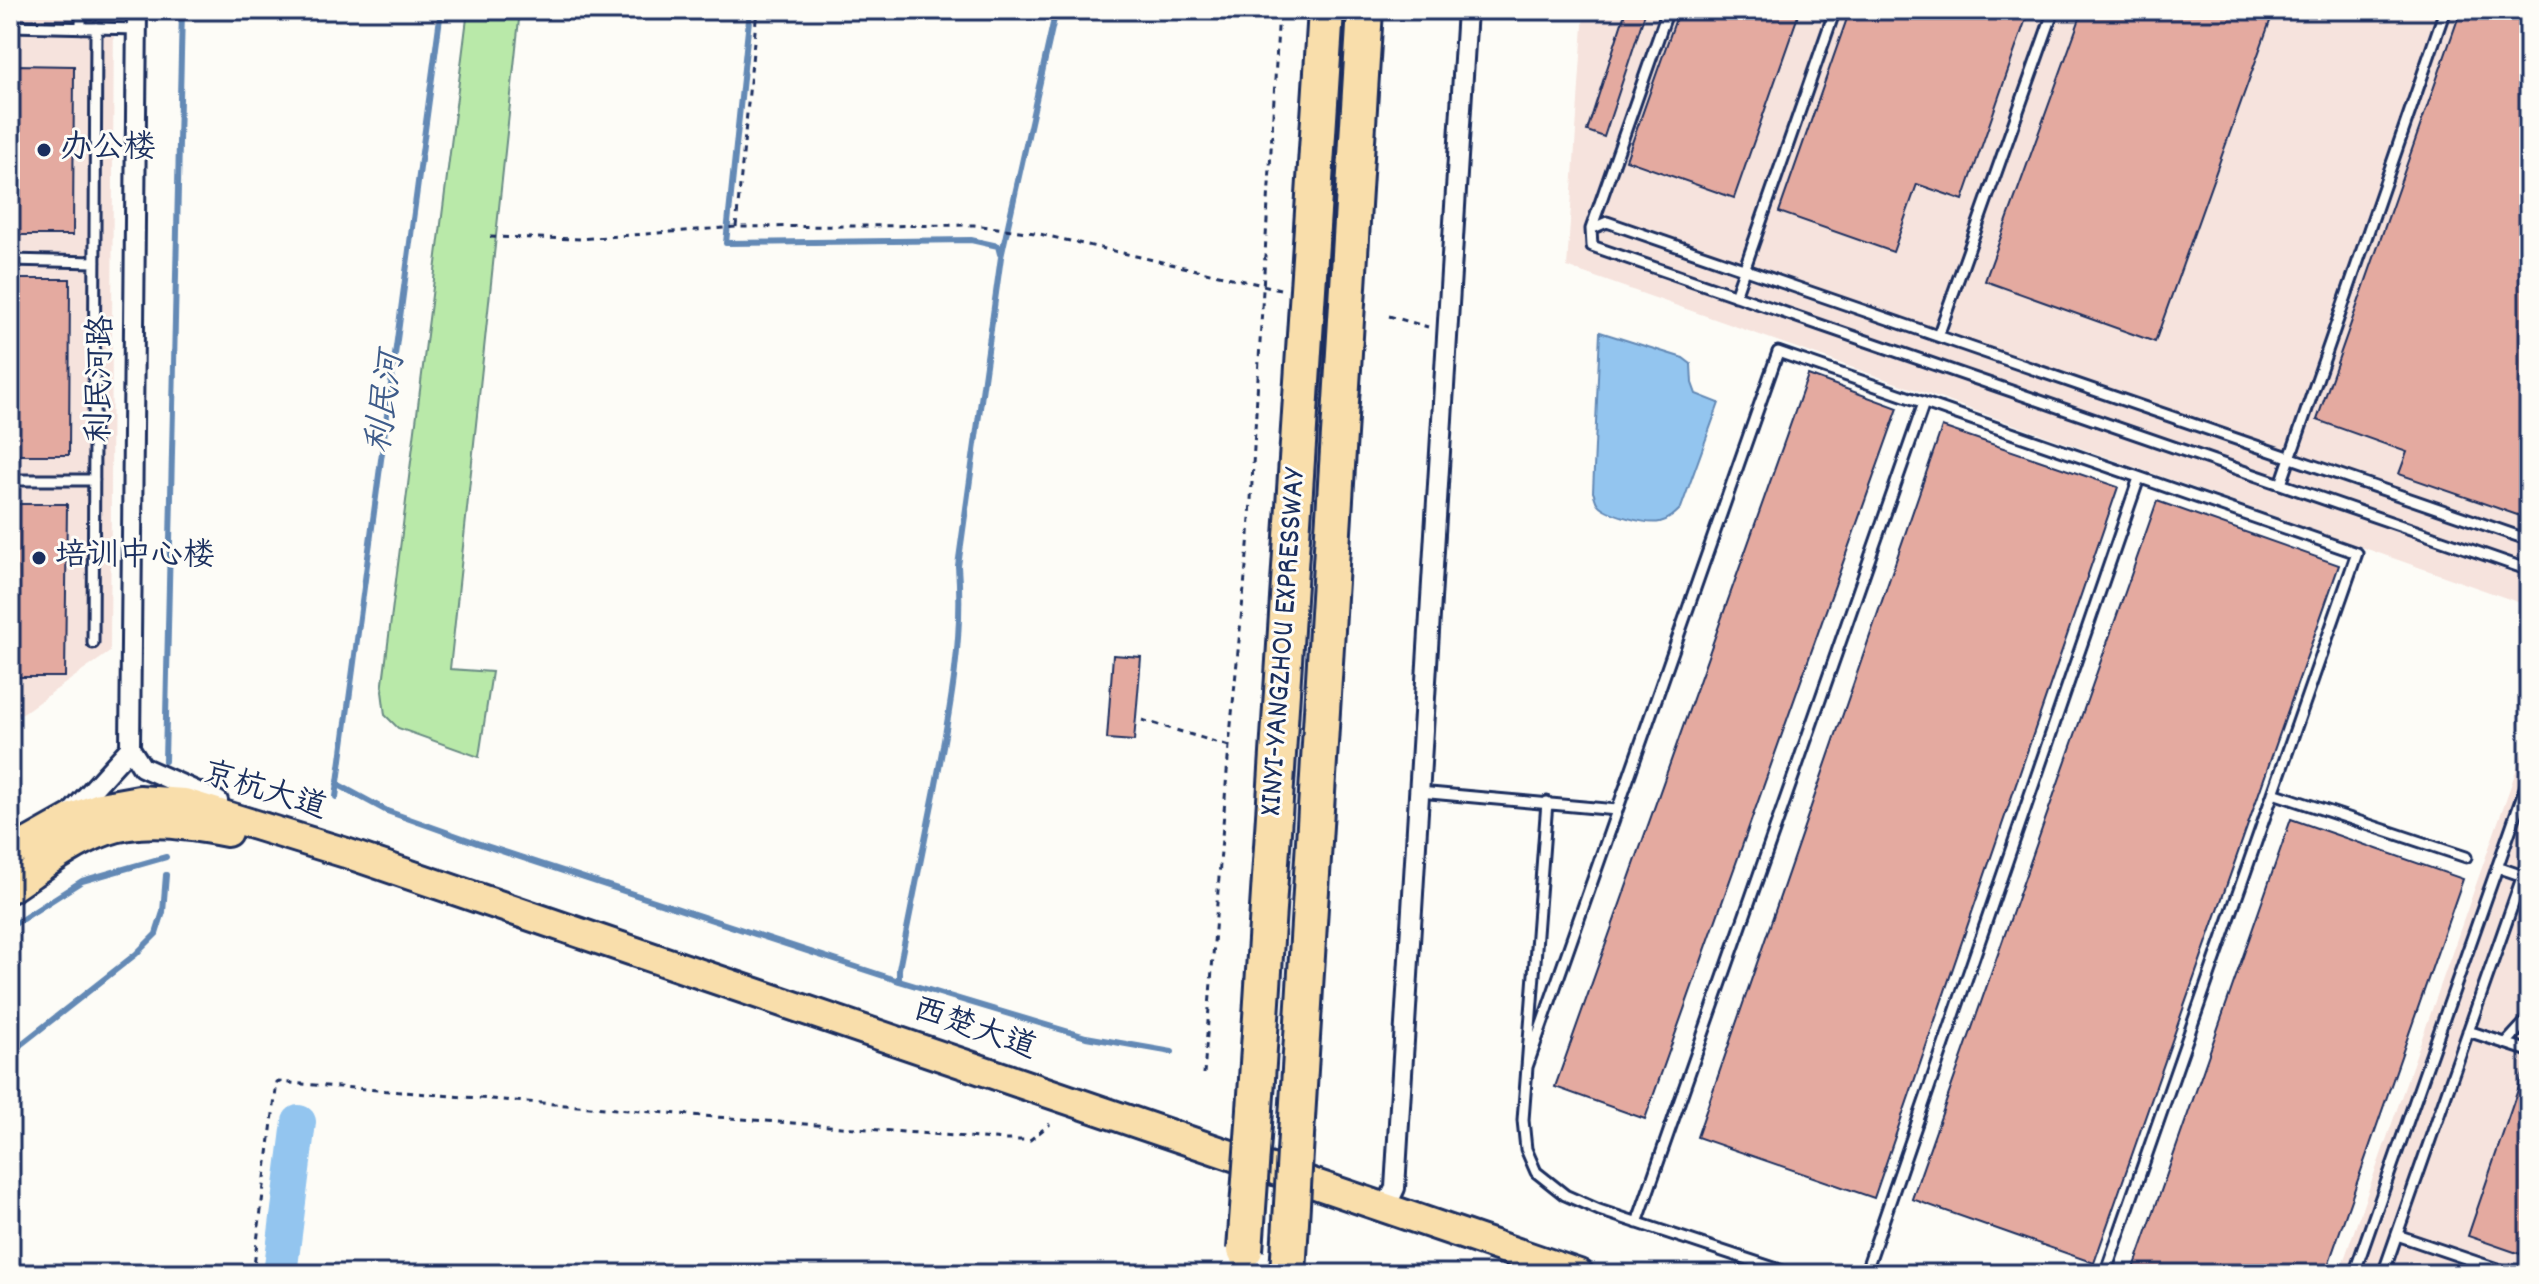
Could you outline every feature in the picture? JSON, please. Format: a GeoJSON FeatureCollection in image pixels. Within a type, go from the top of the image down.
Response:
{"type":"FeatureCollection","features":[{"type":"Feature","properties":{"kind":"highway","name":"XINYI-YANGZHOU EXPRESSWAY"},"geometry":{"type":"LineString","coordinates":[[1245,1262],[1326,10]]}},
{"type":"Feature","properties":{"kind":"highway","name":"XINYI-YANGZHOU EXPRESSWAY"},"geometry":{"type":"LineString","coordinates":[[1288,1274],[1365,10]]}},
{"type":"Feature","properties":{"kind":"main road","name":"京杭大道"},"geometry":{"type":"LineString","coordinates":[[10,853],[59,825],[100,807],[139,800],[184,803],[346,853]]}},
{"type":"Feature","properties":{"kind":"main road","name":"京杭大道"},"geometry":{"type":"LineString","coordinates":[[10,888],[74,846],[107,830],[143,824],[192,826],[346,853]]}},
{"type":"Feature","properties":{"kind":"main road","name":"西楚大道"},"geometry":{"type":"LineString","coordinates":[[346,853],[1579,1274]]}},
{"type":"Feature","properties":{"kind":"street"},"geometry":{"type":"LineString","coordinates":[[1386,1207],[1395,1188],[1467,10]]}},
{"type":"Feature","properties":{"kind":"street","name":"利民河路"},"geometry":{"type":"LineString","coordinates":[[130,748],[137,19]]}},
{"type":"Feature","properties":{"kind":"street"},"geometry":{"type":"LineString","coordinates":[[59,825],[82,804],[130,748],[142,767],[156,774],[346,853]]}},
{"type":"Feature","properties":{"kind":"lane"},"geometry":{"type":"LineString","coordinates":[[81,10],[81,28]]}},
{"type":"Feature","properties":{"kind":"lane"},"geometry":{"type":"LineString","coordinates":[[1668,10],[1591,229],[1592,246],[2529,570]]}},
{"type":"Feature","properties":{"kind":"lane"},"geometry":{"type":"LineString","coordinates":[[1735,296],[1835,10]]}},
{"type":"Feature","properties":{"kind":"lane"},"geometry":{"type":"LineString","coordinates":[[1938,336],[2054,10]]}},
{"type":"Feature","properties":{"kind":"lane"},"geometry":{"type":"LineString","coordinates":[[2281,484],[2445,10]]}},
{"type":"Feature","properties":{"kind":"lane"},"geometry":{"type":"LineString","coordinates":[[10,26],[96,28],[137,19]]}},
{"type":"Feature","properties":{"kind":"lane"},"geometry":{"type":"LineString","coordinates":[[93,643],[96,28]]}},
{"type":"Feature","properties":{"kind":"lane"},"geometry":{"type":"LineString","coordinates":[[1591,229],[1607,222],[2529,540]]}},
{"type":"Feature","properties":{"kind":"lane"},"geometry":{"type":"LineString","coordinates":[[10,260],[95,262]]}},
{"type":"Feature","properties":{"kind":"lane"},"geometry":{"type":"LineString","coordinates":[[1527,1067],[1778,352],[2357,553],[2105,1274]]}},
{"type":"Feature","properties":{"kind":"lane"},"geometry":{"type":"LineString","coordinates":[[1637,1223],[1924,403]]}},
{"type":"Feature","properties":{"kind":"lane"},"geometry":{"type":"LineString","coordinates":[[1865,1274],[2139,478]]}},
{"type":"Feature","properties":{"kind":"lane"},"geometry":{"type":"LineString","coordinates":[[10,480],[94,480]]}},
{"type":"Feature","properties":{"kind":"lane"},"geometry":{"type":"LineString","coordinates":[[2354,1274],[2529,777]]}},
{"type":"Feature","properties":{"kind":"lane"},"geometry":{"type":"LineString","coordinates":[[1419,792],[1617,810]]}},
{"type":"Feature","properties":{"kind":"lane"},"geometry":{"type":"LineString","coordinates":[[2273,793],[2466,857]]}},
{"type":"Feature","properties":{"kind":"lane"},"geometry":{"type":"LineString","coordinates":[[1547,802],[1523,1120],[1526,1149],[1536,1172],[1565,1195],[1599,1210],[1792,1274]]}},
{"type":"Feature","properties":{"kind":"lane"},"geometry":{"type":"LineString","coordinates":[[2383,1274],[2526,877],[2529,858]]}},
{"type":"Feature","properties":{"kind":"lane"},"geometry":{"type":"LineString","coordinates":[[2497,867],[2526,877]]}},
{"type":"Feature","properties":{"kind":"lane"},"geometry":{"type":"LineString","coordinates":[[2506,1043],[2529,1018]]}},
{"type":"Feature","properties":{"kind":"lane"},"geometry":{"type":"LineString","coordinates":[[2468,1031],[2526,1050]]}},
{"type":"Feature","properties":{"kind":"lane"},"geometry":{"type":"LineString","coordinates":[[2397,1235],[2512,1274]]}},
{"type":"Feature","properties":{"kind":"path"},"geometry":{"type":"LineString","coordinates":[[736,227],[757,10]]}},
{"type":"Feature","properties":{"kind":"path"},"geometry":{"type":"LineString","coordinates":[[1204,1074],[1249,535],[1279,10]]}},
{"type":"Feature","properties":{"kind":"path"},"geometry":{"type":"LineString","coordinates":[[490,237],[580,239],[736,227],[974,225],[1035,233],[1287,291]]}},
{"type":"Feature","properties":{"kind":"path"},"geometry":{"type":"LineString","coordinates":[[1389,316],[1447,332]]}},
{"type":"Feature","properties":{"kind":"path"},"geometry":{"type":"LineString","coordinates":[[1142,720],[1229,746]]}},
{"type":"Feature","properties":{"kind":"path"},"geometry":{"type":"LineString","coordinates":[[253,1274],[277,1082],[1005,1140],[1030,1140],[1050,1124]]}},
{"type":"Feature","properties":{"kind":"shaded area"},"geometry":{"type":"Polygon","coordinates":[[[10,10],[114,10],[110,652],[10,722],[10,10]]]}},
{"type":"Feature","properties":{"kind":"shaded area"},"geometry":{"type":"Polygon","coordinates":[[[1584,10],[2529,10],[2529,606],[1567,267],[1584,10]]]}},
{"type":"Feature","properties":{"kind":"shaded area"},"geometry":{"type":"Polygon","coordinates":[[[2529,734],[2529,1274],[2339,1274],[2529,734]]]}},
{"type":"Feature","properties":{"kind":"green space"},"geometry":{"type":"Polygon","coordinates":[[[468,10],[520,10],[450,669],[492,672],[479,757],[398,728],[385,715],[382,691],[468,10]]]}},
{"type":"Feature","properties":{"kind":"water"},"geometry":{"type":"Polygon","coordinates":[[[1600,332],[1683,358],[1691,364],[1696,394],[1719,403],[1681,508],[1663,521],[1646,522],[1609,511],[1598,504],[1593,492],[1600,332]]]}},
{"type":"Feature","properties":{"kind":"building"},"geometry":{"type":"Polygon","coordinates":[[[1626,10],[1646,10],[1604,137],[1587,131],[1626,10]]]}},
{"type":"Feature","properties":{"kind":"building"},"geometry":{"type":"Polygon","coordinates":[[[1679,10],[1800,10],[1734,198],[1626,160],[1679,10]]]}},
{"type":"Feature","properties":{"kind":"building"},"geometry":{"type":"Polygon","coordinates":[[[1850,10],[2029,10],[1963,200],[1917,184],[1893,252],[1779,212],[1850,10]]]}},
{"type":"Feature","properties":{"kind":"building"},"geometry":{"type":"Polygon","coordinates":[[[2083,10],[2274,10],[2155,342],[1985,281],[2083,10]]]}},
{"type":"Feature","properties":{"kind":"building"},"geometry":{"type":"Polygon","coordinates":[[[2461,10],[2529,10],[2529,519],[2399,474],[2407,452],[2317,420],[2461,10]]]}},
{"type":"Feature","properties":{"kind":"building","name":"办公楼"},"geometry":{"type":"Polygon","coordinates":[[[14,65],[74,66],[73,235],[13,235],[14,65]]]}},
{"type":"Feature","properties":{"kind":"building"},"geometry":{"type":"Polygon","coordinates":[[[17,279],[70,279],[69,455],[15,455],[17,279]]]}},
{"type":"Feature","properties":{"kind":"building"},"geometry":{"type":"Polygon","coordinates":[[[1808,375],[1898,408],[1645,1119],[1555,1087],[1808,375]]]}},
{"type":"Feature","properties":{"kind":"building"},"geometry":{"type":"Polygon","coordinates":[[[1942,427],[2118,487],[1874,1198],[1697,1137],[1942,427]]]}},
{"type":"Feature","properties":{"kind":"building"},"geometry":{"type":"Polygon","coordinates":[[[2157,501],[2339,565],[2094,1263],[1912,1199],[2157,501]]]}},
{"type":"Feature","properties":{"kind":"building","name":"培训中心楼"},"geometry":{"type":"Polygon","coordinates":[[[12,504],[67,504],[65,677],[10,677],[12,504]]]}},
{"type":"Feature","properties":{"kind":"building"},"geometry":{"type":"Polygon","coordinates":[[[1113,655],[1141,657],[1134,741],[1107,739],[1113,655]]]}},
{"type":"Feature","properties":{"kind":"building"},"geometry":{"type":"Polygon","coordinates":[[[2291,819],[2463,879],[2325,1274],[2132,1274],[2291,819]]]}},
{"type":"Feature","properties":{"kind":"building"},"geometry":{"type":"Polygon","coordinates":[[[2526,1066],[2529,1066],[2529,1257],[2468,1236],[2526,1066]]]}},
{"type":"Feature","properties":{"kind":"waterway"},"geometry":{"type":"LineString","coordinates":[[165,761],[182,10]]}},
{"type":"Feature","properties":{"kind":"waterway","name":"利民河"},"geometry":{"type":"LineString","coordinates":[[336,797],[441,10]]}},
{"type":"Feature","properties":{"kind":"waterway"},"geometry":{"type":"LineString","coordinates":[[750,10],[726,243],[971,240],[998,246],[1000,254]]}},
{"type":"Feature","properties":{"kind":"waterway"},"geometry":{"type":"LineString","coordinates":[[899,981],[954,678],[959,622],[958,566],[1001,257],[1056,10]]}},
{"type":"Feature","properties":{"kind":"waterway"},"geometry":{"type":"LineString","coordinates":[[337,784],[387,811],[477,843],[899,981],[1086,1037],[1172,1052]]}},
{"type":"Feature","properties":{"kind":"waterway"},"geometry":{"type":"LineString","coordinates":[[10,788],[14,785]]}},
{"type":"Feature","properties":{"kind":"waterway"},"geometry":{"type":"LineString","coordinates":[[10,927],[82,881],[166,857]]}},
{"type":"Feature","properties":{"kind":"waterway"},"geometry":{"type":"LineString","coordinates":[[10,1053],[136,954],[156,934],[163,912],[166,875]]}},
{"type":"Feature","properties":{"kind":"waterway","name":"利民河"},"geometry":{"type":"LineString","coordinates":[[280,1274],[299,1122]]}},
{"type":"Feature","properties":{"kind":"place","name":"办公楼"},"geometry":{"type":"Point","coordinates":[44,150]}},
{"type":"Feature","properties":{"kind":"place","name":"培训中心楼"},"geometry":{"type":"Point","coordinates":[39,558]}}]}
